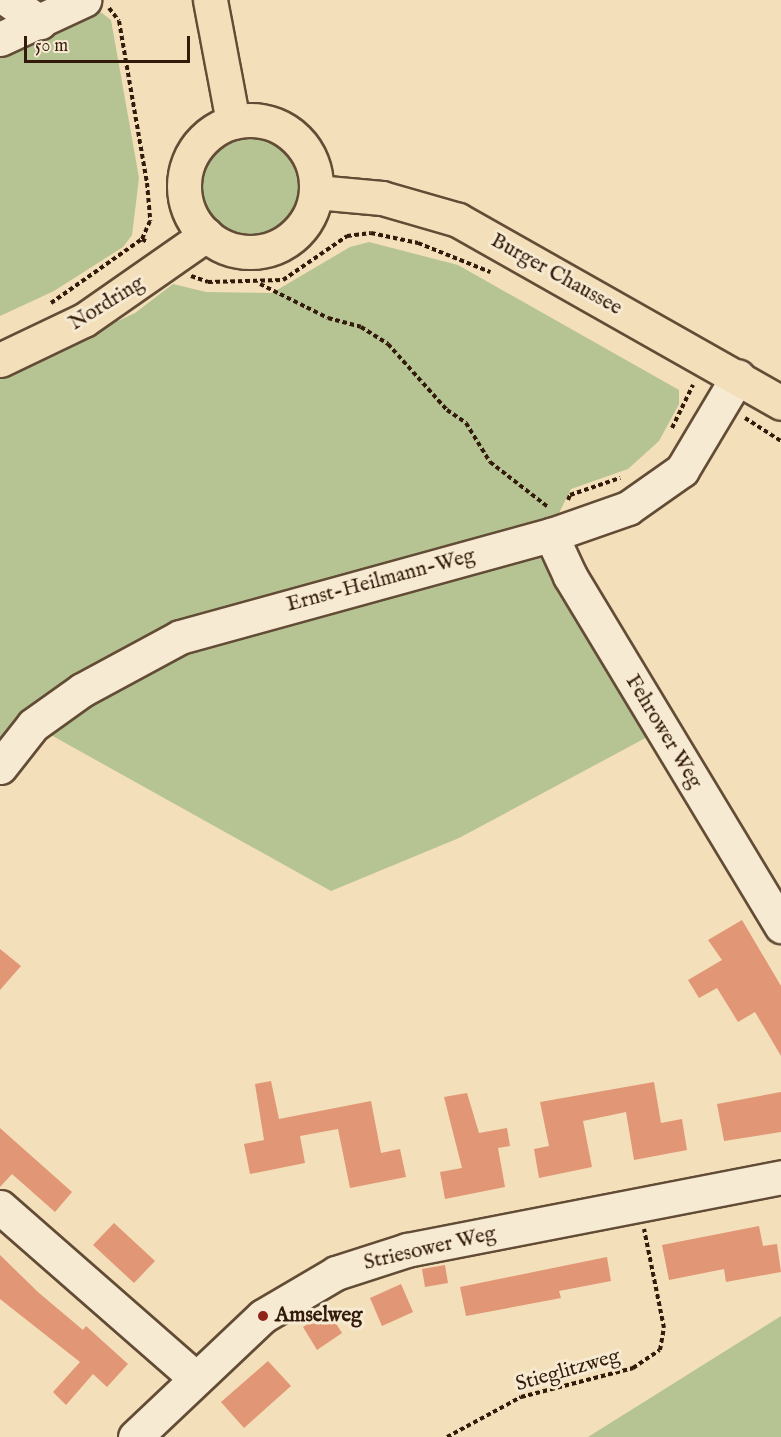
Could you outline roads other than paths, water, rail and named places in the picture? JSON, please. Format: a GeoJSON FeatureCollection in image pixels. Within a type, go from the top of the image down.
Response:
{"type":"FeatureCollection","features":[{"type":"Feature","properties":{"kind":"main road"},"geometry":{"type":"LineString","coordinates":[[210,0],[233,122]]}},
{"type":"Feature","properties":{"kind":"main road"},"geometry":{"type":"LineString","coordinates":[[260,121],[295,138],[314,169],[316,192],[298,231],[269,249],[237,250],[206,235],[186,201],[186,172],[202,141],[233,122],[260,121]]}},
{"type":"Feature","properties":{"kind":"main road","name":"Burger Chaussee"},"geometry":{"type":"LineString","coordinates":[[316,192],[381,198],[458,220],[738,376],[781,403]]}},
{"type":"Feature","properties":{"kind":"main road","name":"Nordring"},"geometry":{"type":"LineString","coordinates":[[0,360],[84,320],[206,235]]}},
{"type":"Feature","properties":{"kind":"street"},"geometry":{"type":"LineString","coordinates":[[8,0],[40,22]]}},
{"type":"Feature","properties":{"kind":"street"},"geometry":{"type":"LineString","coordinates":[[0,39],[84,0]]}},
{"type":"Feature","properties":{"kind":"street","name":"Ernst-Heilmann-Weg"},"geometry":{"type":"LineString","coordinates":[[0,766],[33,725],[82,690],[180,637],[564,523],[628,508],[682,470],[738,376]]}},
{"type":"Feature","properties":{"kind":"street","name":"Fehrower Weg"},"geometry":{"type":"LineString","coordinates":[[564,523],[570,576],[781,926]]}},
{"type":"Feature","properties":{"kind":"street","name":"Striesower Weg"},"geometry":{"type":"LineString","coordinates":[[135,1437],[194,1377],[263,1316],[363,1262],[781,1177]]}},
{"type":"Feature","properties":{"kind":"street"},"geometry":{"type":"LineString","coordinates":[[0,1208],[194,1377]]}},
{"type":"Feature","properties":{"kind":"place","name":"Amselweg"},"geometry":{"type":"Point","coordinates":[263,1316]}}]}
